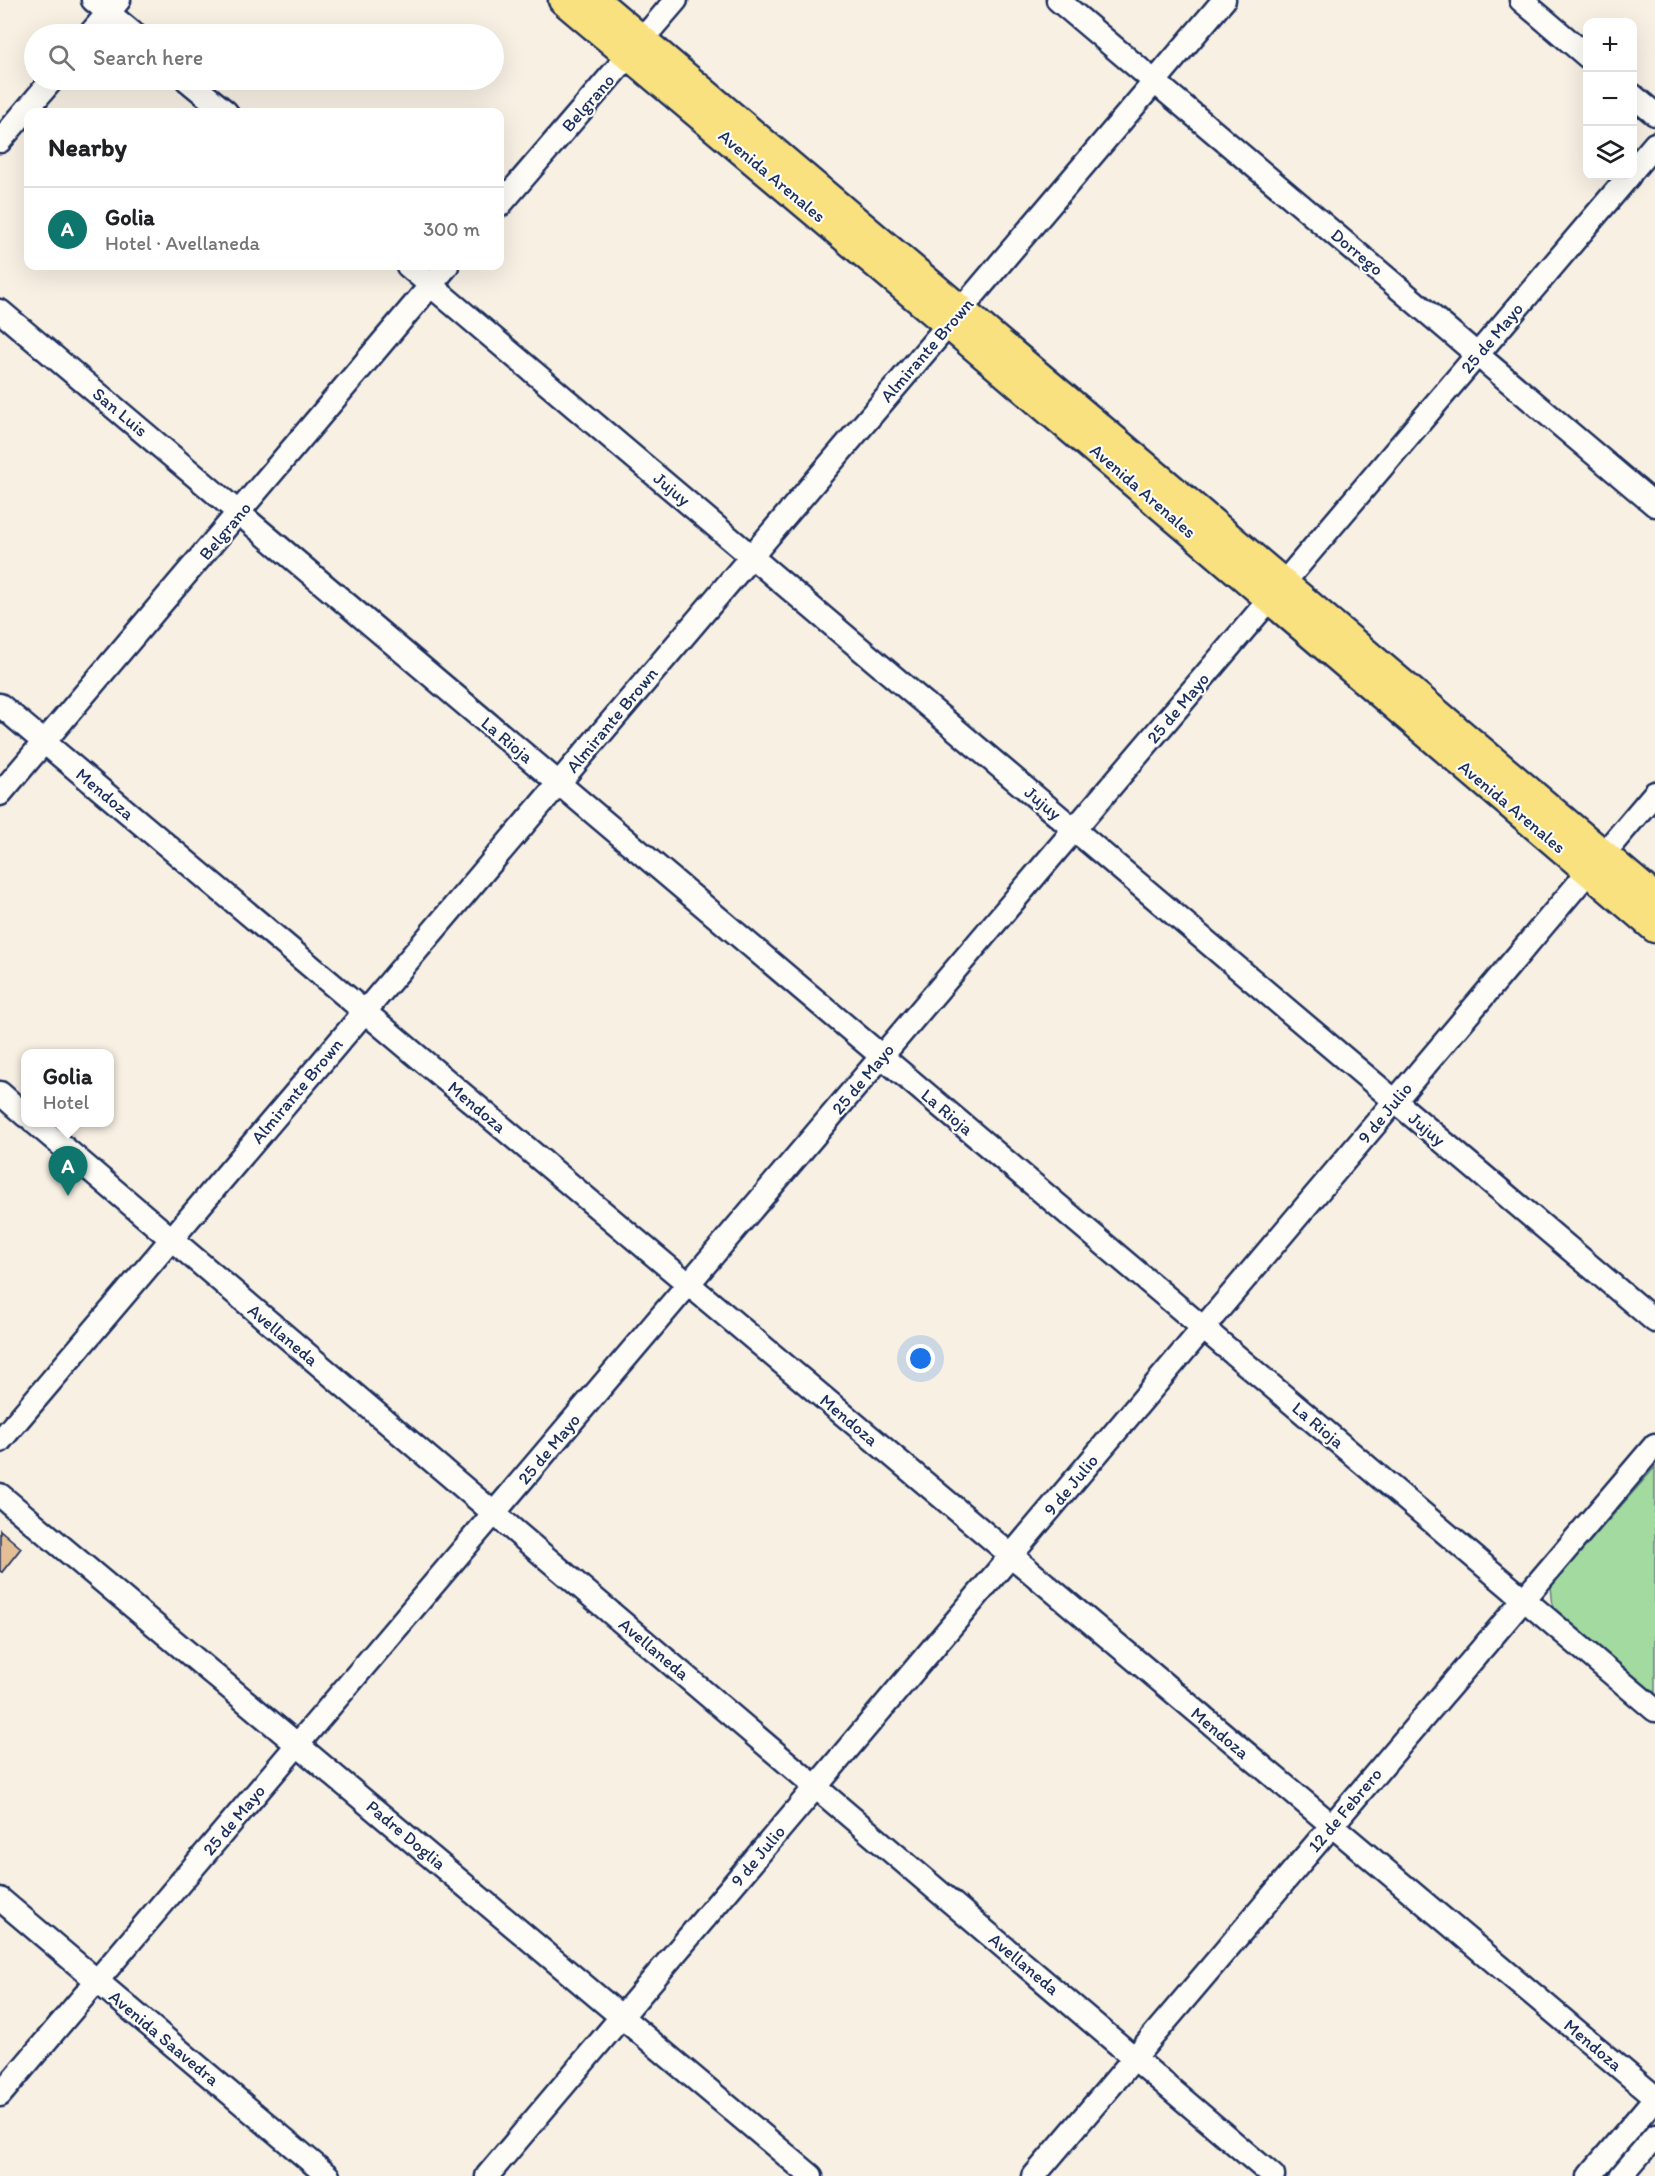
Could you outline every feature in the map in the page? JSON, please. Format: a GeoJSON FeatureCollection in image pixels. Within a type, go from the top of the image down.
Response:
{"type":"FeatureCollection","features":[{"type":"Feature","properties":{"kind":"main road"},"geometry":{"type":"LineString","coordinates":[[563,0],[635,48]]}},
{"type":"Feature","properties":{"kind":"main road"},"geometry":{"type":"LineString","coordinates":[[595,0],[635,48]]}},
{"type":"Feature","properties":{"kind":"main road","name":"Avenida Arenales"},"geometry":{"type":"LineString","coordinates":[[635,48],[955,317],[1595,863],[1655,928]]}},
{"type":"Feature","properties":{"kind":"main road","name":"Avenida Arenales"},"geometry":{"type":"LineString","coordinates":[[1595,863],[1655,898]]}},
{"type":"Feature","properties":{"kind":"street","name":"Belgrano"},"geometry":{"type":"LineString","coordinates":[[504,200],[676,0]]}},
{"type":"Feature","properties":{"kind":"street","name":"Dorrego"},"geometry":{"type":"LineString","coordinates":[[1058,0],[1655,505]]}},
{"type":"Feature","properties":{"kind":"street","name":"Almirante Brown"},"geometry":{"type":"LineString","coordinates":[[0,1441],[1224,0]]}},
{"type":"Feature","properties":{"kind":"street"},"geometry":{"type":"LineString","coordinates":[[1521,0],[1583,54]]}},
{"type":"Feature","properties":{"kind":"street"},"geometry":{"type":"LineString","coordinates":[[96,24],[107,4],[125,24]]}},
{"type":"Feature","properties":{"kind":"street"},"geometry":{"type":"LineString","coordinates":[[28,108],[43,90]]}},
{"type":"Feature","properties":{"kind":"street"},"geometry":{"type":"LineString","coordinates":[[199,90],[221,108]]}},
{"type":"Feature","properties":{"kind":"street"},"geometry":{"type":"LineString","coordinates":[[1637,99],[1655,114]]}},
{"type":"Feature","properties":{"kind":"street"},"geometry":{"type":"LineString","coordinates":[[0,141],[24,113]]}},
{"type":"Feature","properties":{"kind":"street"},"geometry":{"type":"LineString","coordinates":[[1637,165],[1655,144]]}},
{"type":"Feature","properties":{"kind":"street","name":"25 de Mayo"},"geometry":{"type":"LineString","coordinates":[[0,2095],[1626,180]]}},
{"type":"Feature","properties":{"kind":"street","name":"Jujuy"},"geometry":{"type":"LineString","coordinates":[[413,270],[1655,1321]]}},
{"type":"Feature","properties":{"kind":"street","name":"Belgrano"},"geometry":{"type":"LineString","coordinates":[[0,794],[443,270]]}},
{"type":"Feature","properties":{"kind":"street","name":"San Luis"},"geometry":{"type":"LineString","coordinates":[[0,311],[239,514]]}},
{"type":"Feature","properties":{"kind":"street","name":"La Rioja"},"geometry":{"type":"LineString","coordinates":[[239,514],[1655,1710]]}},
{"type":"Feature","properties":{"kind":"street","name":"Mendoza"},"geometry":{"type":"LineString","coordinates":[[0,705],[1331,1827],[1655,2097]]}},
{"type":"Feature","properties":{"kind":"street","name":"9 de Julio"},"geometry":{"type":"LineString","coordinates":[[487,2176],[1655,793]]}},
{"type":"Feature","properties":{"kind":"street"},"geometry":{"type":"LineString","coordinates":[[0,1094],[21,1112]]}},
{"type":"Feature","properties":{"kind":"street","name":"Avellaneda"},"geometry":{"type":"LineString","coordinates":[[40,1127],[1274,2176]]}},
{"type":"Feature","properties":{"kind":"street","name":"12 de Febrero"},"geometry":{"type":"LineString","coordinates":[[1034,2176],[1655,1444]]}},
{"type":"Feature","properties":{"kind":"street","name":"Padre Doglia"},"geometry":{"type":"LineString","coordinates":[[0,1495],[811,2176]]}},
{"type":"Feature","properties":{"kind":"street","name":"Avenida Saavedra"},"geometry":{"type":"LineString","coordinates":[[0,1899],[328,2176]]}},
{"type":"Feature","properties":{"kind":"street"},"geometry":{"type":"LineString","coordinates":[[1589,2176],[1655,2097]]}},
{"type":"Feature","properties":{"kind":"street"},"geometry":{"type":"LineString","coordinates":[[1621,2176],[1655,2136]]}},
{"type":"Feature","properties":{"kind":"green space"},"geometry":{"type":"Polygon","coordinates":[[[1655,1467],[1655,1694],[1553,1608],[1551,1586],[1655,1467]]]}},
{"type":"Feature","properties":{"kind":"building"},"geometry":{"type":"Polygon","coordinates":[[[0,1530],[21,1548],[2,1572],[0,1571],[0,1530]]]}},
{"type":"Feature","properties":{"kind":"building"},"geometry":{"type":"Polygon","coordinates":[[[0,1530],[21,1548],[2,1572],[0,1571],[0,1530]]]}},
{"type":"Feature","properties":{"kind":"place","name":"Golia"},"geometry":{"type":"Point","coordinates":[68,1196]}}]}
